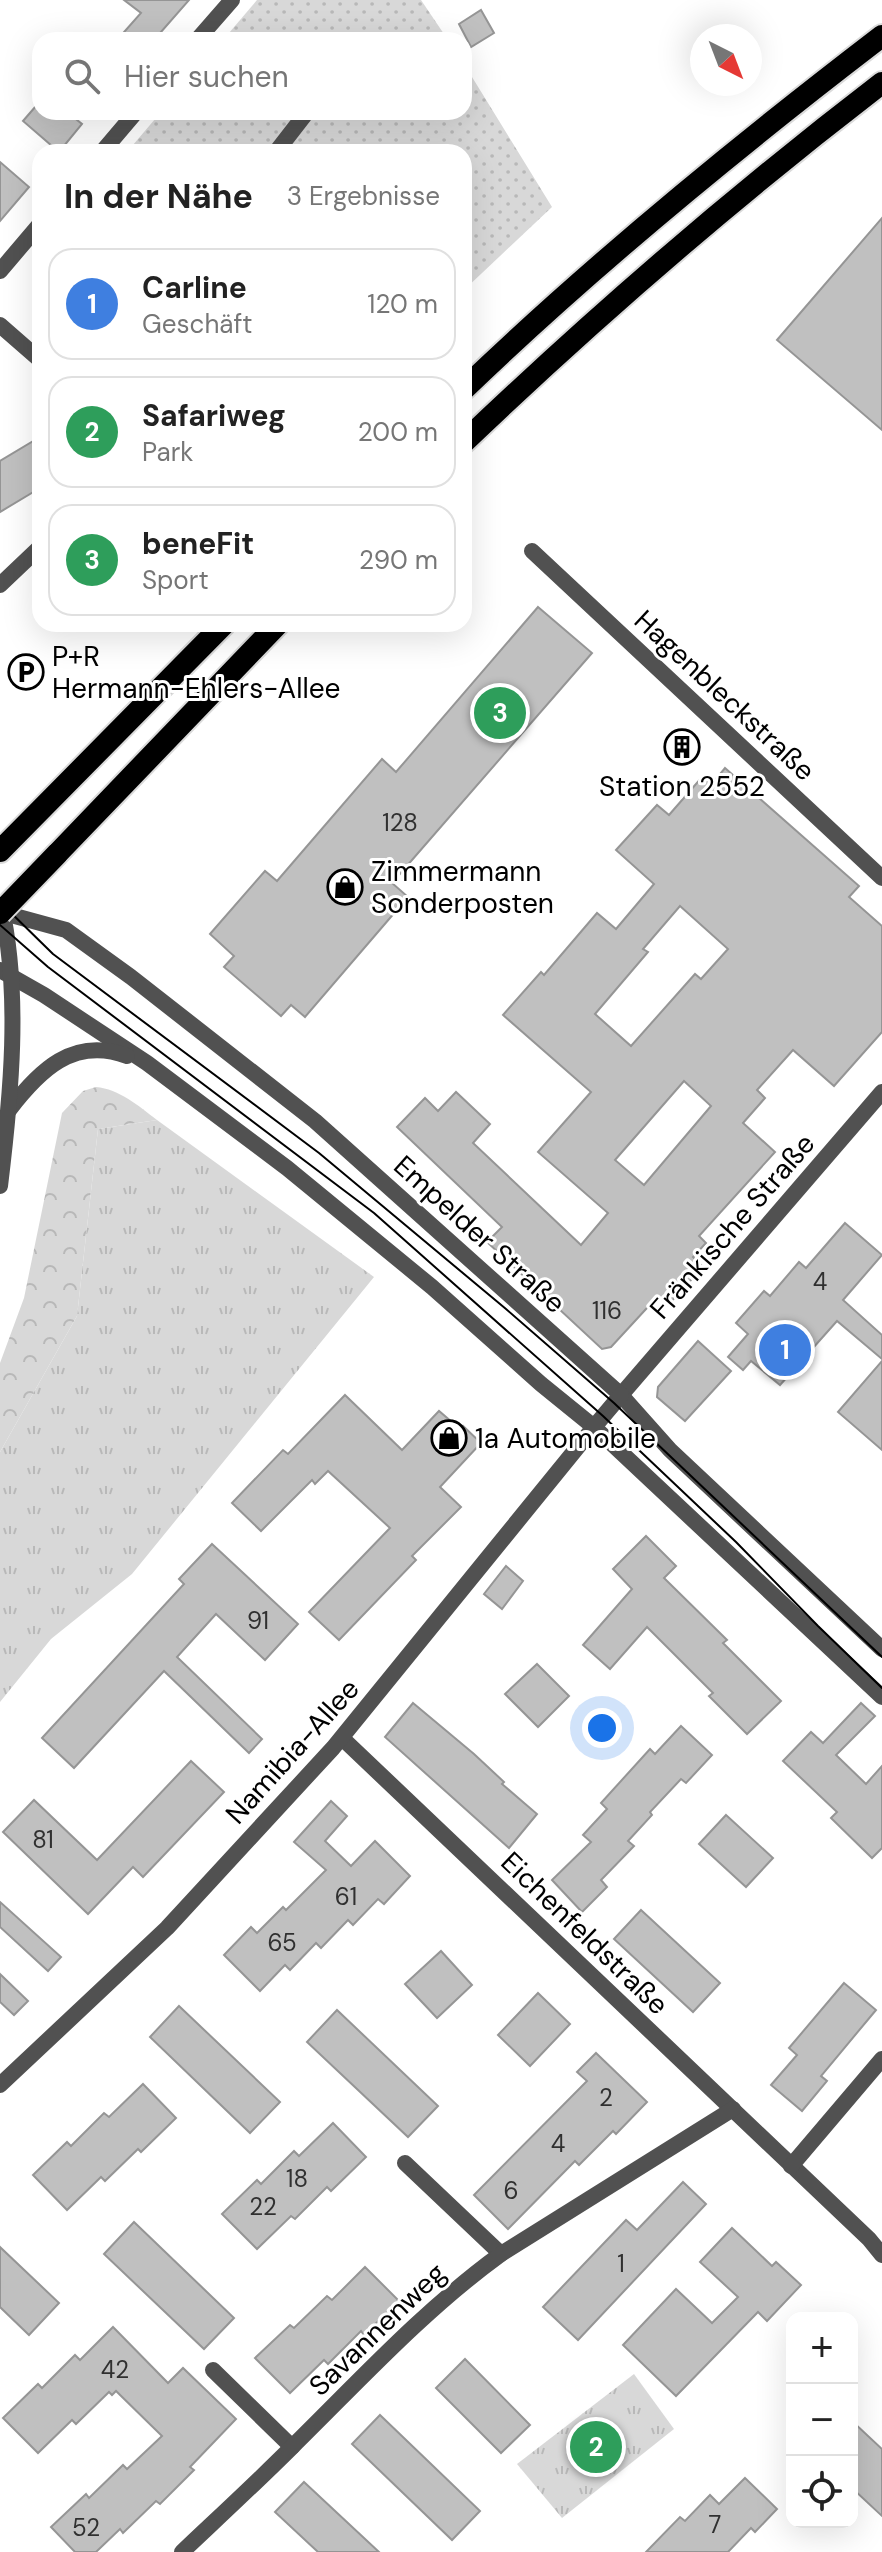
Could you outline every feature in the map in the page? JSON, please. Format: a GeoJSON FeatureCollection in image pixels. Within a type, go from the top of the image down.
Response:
{"type":"FeatureCollection","features":[{"type":"Feature","properties":{"kind":"highway"},"geometry":{"type":"LineString","coordinates":[[472,382],[606,260],[776,117],[882,36]]}},
{"type":"Feature","properties":{"kind":"highway"},"geometry":{"type":"LineString","coordinates":[[472,435],[632,288],[800,146],[882,83]]}},
{"type":"Feature","properties":{"kind":"highway"},"geometry":{"type":"LineString","coordinates":[[0,851],[216,632]]}},
{"type":"Feature","properties":{"kind":"highway"},"geometry":{"type":"LineString","coordinates":[[1,909],[270,632]]}},
{"type":"Feature","properties":{"kind":"street"},"geometry":{"type":"LineString","coordinates":[[204,32],[232,0]]}},
{"type":"Feature","properties":{"kind":"street"},"geometry":{"type":"LineString","coordinates":[[109,144],[129,120]]}},
{"type":"Feature","properties":{"kind":"street"},"geometry":{"type":"LineString","coordinates":[[282,144],[301,120]]}},
{"type":"Feature","properties":{"kind":"street"},"geometry":{"type":"LineString","coordinates":[[0,271],[32,233]]}},
{"type":"Feature","properties":{"kind":"street"},"geometry":{"type":"LineString","coordinates":[[0,325],[32,353]]}},
{"type":"Feature","properties":{"kind":"street","name":"Hagenbleckstraße"},"geometry":{"type":"LineString","coordinates":[[532,551],[882,878]]}},
{"type":"Feature","properties":{"kind":"street"},"geometry":{"type":"LineString","coordinates":[[0,585],[32,555]]}},
{"type":"Feature","properties":{"kind":"street"},"geometry":{"type":"LineString","coordinates":[[0,1186],[9,1110],[1,909]]}},
{"type":"Feature","properties":{"kind":"street","name":"Empelder Straße"},"geometry":{"type":"LineString","coordinates":[[1,909],[66,930],[315,1121],[621,1395],[670,1450],[882,1649]]}},
{"type":"Feature","properties":{"kind":"street"},"geometry":{"type":"LineString","coordinates":[[5,972],[147,1063],[287,1168],[432,1287],[594,1427],[882,1697]]}},
{"type":"Feature","properties":{"kind":"street"},"geometry":{"type":"LineString","coordinates":[[9,1110],[30,1082],[62,1058],[92,1049],[117,1052],[147,1063]]}},
{"type":"Feature","properties":{"kind":"street","name":"Fränkische Straße"},"geometry":{"type":"LineString","coordinates":[[594,1427],[882,1092]]}},
{"type":"Feature","properties":{"kind":"street","name":"Namibia-Allee"},"geometry":{"type":"LineString","coordinates":[[0,2085],[167,1928],[342,1738],[594,1427]]}},
{"type":"Feature","properties":{"kind":"street","name":"Eichenfeldstraße"},"geometry":{"type":"LineString","coordinates":[[342,1738],[869,2239],[882,2255]]}},
{"type":"Feature","properties":{"kind":"street"},"geometry":{"type":"LineString","coordinates":[[791,2166],[882,2059]]}},
{"type":"Feature","properties":{"kind":"street","name":"Savannenweg"},"geometry":{"type":"LineString","coordinates":[[182,2552],[424,2316],[465,2281],[501,2254],[733,2109]]}},
{"type":"Feature","properties":{"kind":"street"},"geometry":{"type":"LineString","coordinates":[[405,2163],[501,2254]]}},
{"type":"Feature","properties":{"kind":"street"},"geometry":{"type":"LineString","coordinates":[[213,2370],[292,2447]]}},
{"type":"Feature","properties":{"kind":"green space"},"geometry":{"type":"Polygon","coordinates":[[[257,0],[421,0],[443,32],[230,32],[257,0]]]}},
{"type":"Feature","properties":{"kind":"green space"},"geometry":{"type":"Polygon","coordinates":[[[472,77],[552,207],[472,282],[472,144],[134,144],[154,120],[472,120],[472,77]]]}},
{"type":"Feature","properties":{"kind":"green space"},"geometry":{"type":"Polygon","coordinates":[[[96,1087],[121,1095],[157,1120],[98,1129],[77,1316],[0,1452],[0,1363],[24,1298],[62,1113],[83,1091],[96,1087]]]}},
{"type":"Feature","properties":{"kind":"green space"},"geometry":{"type":"Polygon","coordinates":[[[157,1120],[374,1277],[132,1574],[51,1639],[0,1702],[0,1452],[77,1316],[98,1129],[157,1120]]]}},
{"type":"Feature","properties":{"kind":"green space"},"geometry":{"type":"Polygon","coordinates":[[[634,2374],[674,2429],[562,2518],[517,2464],[634,2374]]]}},
{"type":"Feature","properties":{"kind":"building"},"geometry":{"type":"Polygon","coordinates":[[[124,0],[189,0],[161,32],[124,32],[141,13],[124,0]]]}},
{"type":"Feature","properties":{"kind":"building"},"geometry":{"type":"Polygon","coordinates":[[[481,10],[494,33],[472,46],[472,32],[463,32],[459,24],[481,10]]]}},
{"type":"Feature","properties":{"kind":"building"},"geometry":{"type":"Polygon","coordinates":[[[32,111],[32,120],[77,120],[82,124],[66,144],[50,144],[23,121],[32,111]]]}},
{"type":"Feature","properties":{"kind":"building"},"geometry":{"type":"Polygon","coordinates":[[[0,162],[29,187],[0,221],[0,162]]]}},
{"type":"Feature","properties":{"kind":"building"},"geometry":{"type":"Polygon","coordinates":[[[882,218],[882,430],[777,340],[882,218]]]}},
{"type":"Feature","properties":{"kind":"building"},"geometry":{"type":"Polygon","coordinates":[[[32,442],[32,493],[0,512],[0,461],[32,442]]]}},
{"type":"Feature","properties":{"kind":"building"},"geometry":{"type":"Polygon","coordinates":[[[538,607],[592,653],[392,883],[408,897],[305,1017],[291,1005],[281,1016],[224,967],[234,956],[210,934],[265,871],[277,881],[382,759],[396,772],[538,607]]]}},
{"type":"Feature","properties":{"kind":"building"},"geometry":{"type":"Polygon","coordinates":[[[725,768],[859,886],[849,897],[882,926],[882,1032],[834,1086],[793,1050],[757,1090],[765,1098],[743,1123],[775,1152],[699,1236],[706,1243],[693,1257],[703,1267],[668,1305],[658,1296],[611,1347],[602,1349],[487,1242],[502,1227],[397,1127],[425,1098],[438,1111],[456,1092],[490,1124],[473,1143],[581,1245],[608,1213],[538,1152],[591,1092],[503,1015],[541,972],[544,975],[597,913],[616,929],[654,884],[616,850],[657,805],[669,815],[703,776],[712,784],[725,768]],[[680,906],[643,949],[648,952],[595,1014],[631,1046],[695,974],[701,979],[728,949],[680,906]],[[684,1081],[615,1160],[644,1185],[711,1106],[684,1081]]]}},
{"type":"Feature","properties":{"kind":"building"},"geometry":{"type":"Polygon","coordinates":[[[845,1223],[882,1255],[843,1300],[882,1335],[882,1359],[837,1321],[780,1385],[751,1361],[743,1370],[728,1357],[748,1334],[736,1323],[764,1291],[770,1296],[799,1262],[806,1268],[845,1223]]]}},
{"type":"Feature","properties":{"kind":"building"},"geometry":{"type":"Polygon","coordinates":[[[698,1341],[731,1371],[685,1421],[657,1397],[658,1387],[698,1341]]]}},
{"type":"Feature","properties":{"kind":"building"},"geometry":{"type":"Polygon","coordinates":[[[882,1361],[882,1450],[838,1412],[882,1361]]]}},
{"type":"Feature","properties":{"kind":"building"},"geometry":{"type":"Polygon","coordinates":[[[345,1395],[402,1450],[439,1411],[460,1429],[463,1426],[481,1443],[440,1487],[461,1507],[412,1556],[416,1560],[339,1640],[309,1612],[390,1528],[328,1471],[315,1484],[312,1480],[261,1531],[232,1503],[283,1450],[288,1454],[345,1395]]]}},
{"type":"Feature","properties":{"kind":"building"},"geometry":{"type":"Polygon","coordinates":[[[646,1536],[676,1566],[664,1578],[727,1640],[723,1643],[781,1701],[747,1734],[709,1696],[713,1693],[647,1627],[610,1669],[583,1645],[632,1589],[613,1569],[646,1536]]]}},
{"type":"Feature","properties":{"kind":"building"},"geometry":{"type":"Polygon","coordinates":[[[212,1544],[298,1624],[265,1660],[216,1614],[177,1657],[262,1739],[249,1753],[164,1671],[74,1768],[42,1738],[184,1584],[179,1579],[212,1544]]]}},
{"type":"Feature","properties":{"kind":"building"},"geometry":{"type":"Polygon","coordinates":[[[506,1566],[523,1581],[502,1609],[484,1594],[506,1566]]]}},
{"type":"Feature","properties":{"kind":"building"},"geometry":{"type":"Polygon","coordinates":[[[537,1664],[569,1696],[538,1727],[505,1694],[537,1664]]]}},
{"type":"Feature","properties":{"kind":"building"},"geometry":{"type":"Polygon","coordinates":[[[413,1703],[474,1754],[504,1782],[502,1784],[537,1814],[509,1848],[385,1737],[413,1703]]]}},
{"type":"Feature","properties":{"kind":"building"},"geometry":{"type":"Polygon","coordinates":[[[861,1703],[875,1716],[836,1755],[866,1784],[882,1766],[882,1848],[872,1858],[831,1818],[837,1812],[783,1761],[811,1732],[823,1743],[861,1703]]]}},
{"type":"Feature","properties":{"kind":"building"},"geometry":{"type":"Polygon","coordinates":[[[681,1726],[712,1755],[686,1783],[681,1779],[650,1812],[652,1815],[628,1841],[634,1846],[601,1880],[607,1887],[582,1912],[552,1880],[591,1842],[583,1835],[607,1809],[601,1803],[650,1749],[655,1754],[681,1726]]]}},
{"type":"Feature","properties":{"kind":"building"},"geometry":{"type":"Polygon","coordinates":[[[191,1761],[224,1792],[143,1877],[133,1867],[88,1914],[3,1832],[34,1800],[97,1860],[191,1761]]]}},
{"type":"Feature","properties":{"kind":"building"},"geometry":{"type":"Polygon","coordinates":[[[331,1801],[347,1816],[325,1841],[351,1866],[375,1841],[410,1876],[384,1904],[378,1899],[353,1925],[348,1920],[321,1948],[316,1943],[290,1970],[285,1965],[260,1991],[224,1955],[251,1927],[257,1933],[283,1907],[286,1910],[326,1870],[294,1842],[331,1801]]]}},
{"type":"Feature","properties":{"kind":"building"},"geometry":{"type":"Polygon","coordinates":[[[726,1815],[773,1858],[746,1887],[699,1844],[726,1815]]]}},
{"type":"Feature","properties":{"kind":"building"},"geometry":{"type":"Polygon","coordinates":[[[0,1902],[61,1957],[48,1971],[0,1927],[0,1902]]]}},
{"type":"Feature","properties":{"kind":"building"},"geometry":{"type":"Polygon","coordinates":[[[641,1910],[720,1983],[693,2012],[614,1939],[641,1910]]]}},
{"type":"Feature","properties":{"kind":"building"},"geometry":{"type":"Polygon","coordinates":[[[441,1951],[472,1985],[437,2018],[405,1984],[441,1951]]]}},
{"type":"Feature","properties":{"kind":"building"},"geometry":{"type":"Polygon","coordinates":[[[0,1974],[28,2001],[14,2015],[0,2002],[0,1974]]]}},
{"type":"Feature","properties":{"kind":"building"},"geometry":{"type":"Polygon","coordinates":[[[844,1983],[876,2010],[821,2076],[827,2081],[802,2111],[771,2085],[797,2055],[789,2048],[844,1983]]]}},
{"type":"Feature","properties":{"kind":"building"},"geometry":{"type":"Polygon","coordinates":[[[538,1993],[570,2024],[530,2066],[498,2035],[538,1993]]]}},
{"type":"Feature","properties":{"kind":"building"},"geometry":{"type":"Polygon","coordinates":[[[179,2006],[280,2102],[250,2133],[150,2037],[179,2006]]]}},
{"type":"Feature","properties":{"kind":"building"},"geometry":{"type":"Polygon","coordinates":[[[337,2010],[438,2106],[408,2137],[307,2042],[337,2010]]]}},
{"type":"Feature","properties":{"kind":"building"},"geometry":{"type":"Polygon","coordinates":[[[596,2053],[647,2102],[616,2134],[613,2131],[579,2165],[575,2161],[508,2229],[474,2195],[587,2081],[577,2072],[596,2053]]]}},
{"type":"Feature","properties":{"kind":"building"},"geometry":{"type":"Polygon","coordinates":[[[143,2084],[176,2118],[141,2152],[138,2149],[105,2181],[101,2177],[67,2210],[33,2175],[67,2142],[71,2146],[104,2113],[109,2117],[143,2084]]]}},
{"type":"Feature","properties":{"kind":"building"},"geometry":{"type":"Polygon","coordinates":[[[333,2123],[366,2157],[331,2191],[327,2187],[295,2219],[291,2216],[257,2249],[222,2214],[257,2180],[261,2184],[294,2151],[299,2156],[333,2123]]]}},
{"type":"Feature","properties":{"kind":"building"},"geometry":{"type":"Polygon","coordinates":[[[683,2182],[706,2204],[578,2340],[543,2307],[626,2220],[637,2230],[683,2182]]]}},
{"type":"Feature","properties":{"kind":"building"},"geometry":{"type":"Polygon","coordinates":[[[134,2222],[234,2318],[204,2349],[104,2254],[134,2222]]]}},
{"type":"Feature","properties":{"kind":"building"},"geometry":{"type":"Polygon","coordinates":[[[732,2228],[772,2266],[776,2262],[801,2285],[767,2321],[758,2312],[676,2396],[623,2345],[676,2289],[712,2323],[738,2297],[700,2262],[732,2228]]]}},
{"type":"Feature","properties":{"kind":"building"},"geometry":{"type":"Polygon","coordinates":[[[0,2247],[59,2303],[29,2335],[0,2307],[0,2247]]]}},
{"type":"Feature","properties":{"kind":"building"},"geometry":{"type":"Polygon","coordinates":[[[365,2267],[399,2301],[364,2335],[361,2331],[328,2364],[324,2360],[290,2393],[255,2358],[290,2325],[294,2328],[327,2296],[332,2300],[365,2267]]]}},
{"type":"Feature","properties":{"kind":"building"},"geometry":{"type":"Polygon","coordinates":[[[113,2327],[168,2383],[183,2368],[236,2419],[190,2467],[194,2470],[160,2504],[156,2501],[123,2533],[120,2529],[96,2552],[75,2552],[51,2527],[86,2494],[89,2498],[123,2465],[127,2469],[162,2436],[116,2391],[112,2395],[109,2392],[76,2424],[72,2420],[38,2453],[3,2418],[38,2384],[42,2388],[75,2355],[80,2360],[113,2327]]]}},
{"type":"Feature","properties":{"kind":"building"},"geometry":{"type":"Polygon","coordinates":[[[465,2359],[530,2425],[501,2453],[436,2388],[465,2359]]]}},
{"type":"Feature","properties":{"kind":"building"},"geometry":{"type":"Polygon","coordinates":[[[380,2415],[480,2511],[452,2540],[352,2444],[380,2415]]]}},
{"type":"Feature","properties":{"kind":"building"},"geometry":{"type":"Polygon","coordinates":[[[858,2427],[882,2449],[882,2516],[858,2494],[858,2427]]]}},
{"type":"Feature","properties":{"kind":"building"},"geometry":{"type":"Polygon","coordinates":[[[745,2478],[777,2509],[755,2532],[751,2528],[728,2552],[646,2552],[680,2517],[685,2521],[710,2495],[719,2504],[745,2478]]]}},
{"type":"Feature","properties":{"kind":"building"},"geometry":{"type":"Polygon","coordinates":[[[304,2482],[379,2552],[318,2552],[275,2512],[304,2482]]]}},
{"type":"Feature","properties":{"kind":"tram line"},"geometry":{"type":"LineString","coordinates":[[0,902],[53,954],[319,1153],[506,1309],[614,1403],[882,1657]]}},
{"type":"Feature","properties":{"kind":"tram line"},"geometry":{"type":"LineString","coordinates":[[0,925],[48,967],[374,1213],[603,1416],[736,1542],[882,1688]]}},
{"type":"Feature","properties":{"kind":"place","name":"P+R Hermann-Ehlers-Allee"},"geometry":{"type":"Point","coordinates":[26,672]}},
{"type":"Feature","properties":{"kind":"place","name":"beneFit"},"geometry":{"type":"Point","coordinates":[500,713]}},
{"type":"Feature","properties":{"kind":"place","name":"Station 2552"},"geometry":{"type":"Point","coordinates":[682,747]}},
{"type":"Feature","properties":{"kind":"place","name":"Zimmermann Sonderposten"},"geometry":{"type":"Point","coordinates":[345,887]}},
{"type":"Feature","properties":{"kind":"place","name":"Carline"},"geometry":{"type":"Point","coordinates":[785,1350]}},
{"type":"Feature","properties":{"kind":"place","name":"1a Automobile"},"geometry":{"type":"Point","coordinates":[449,1438]}},
{"type":"Feature","properties":{"kind":"place","name":"Safariweg"},"geometry":{"type":"Point","coordinates":[596,2447]}}]}
